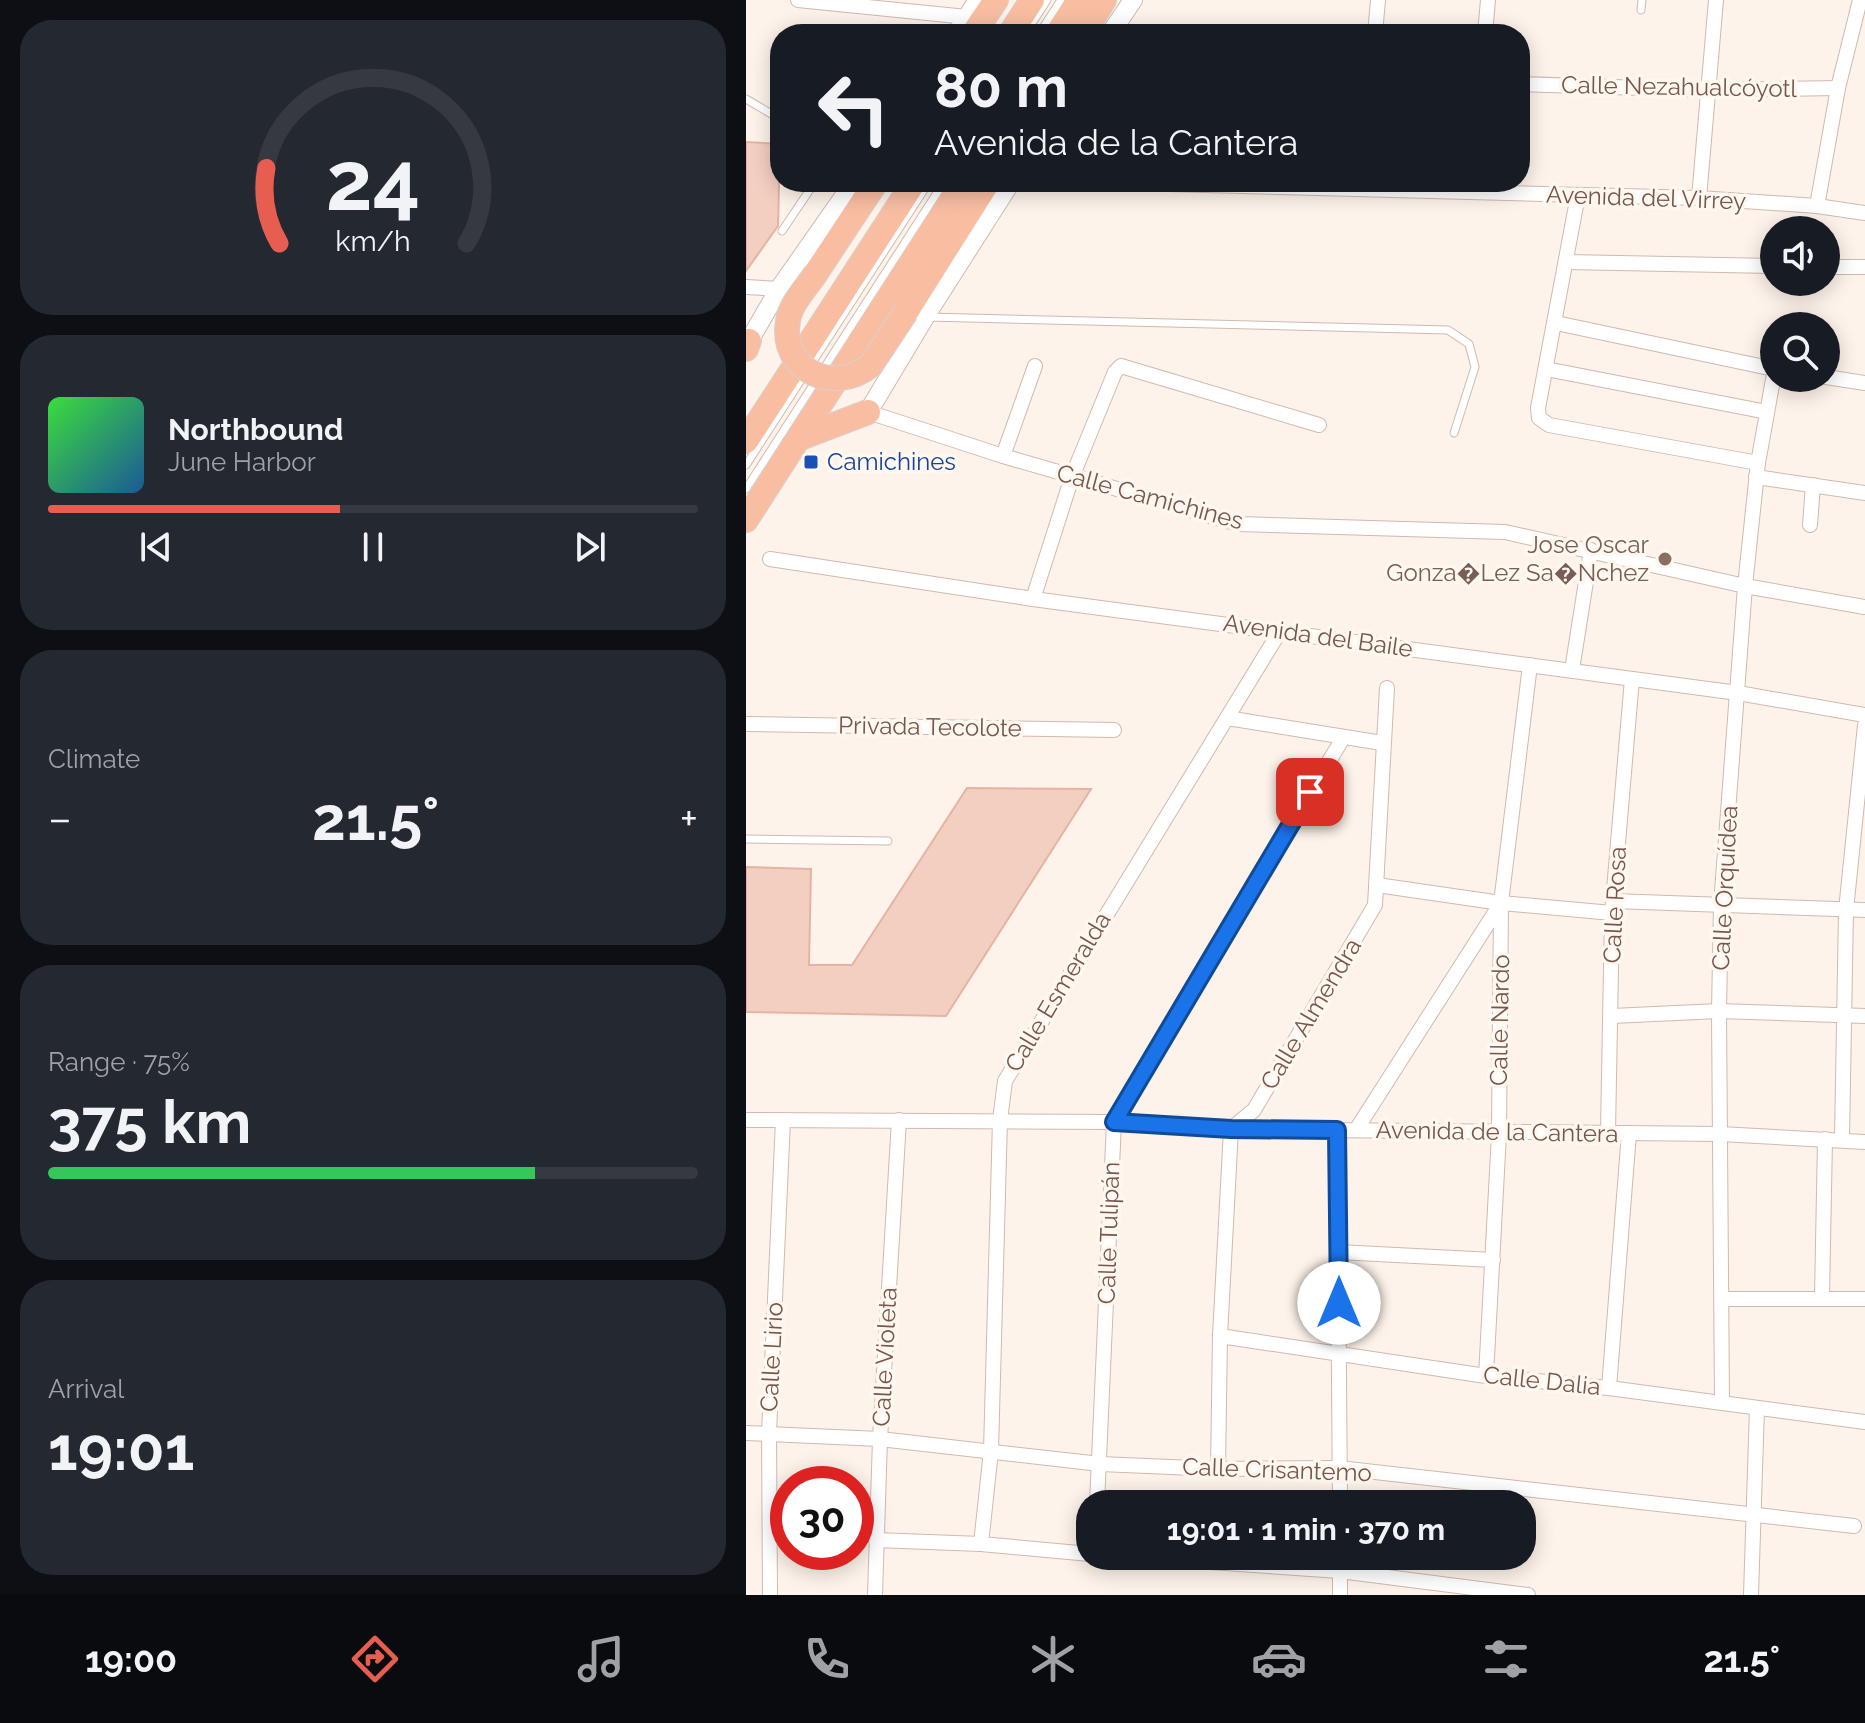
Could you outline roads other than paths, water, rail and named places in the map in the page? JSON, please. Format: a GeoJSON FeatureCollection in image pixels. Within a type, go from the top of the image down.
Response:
{"type":"FeatureCollection","features":[{"type":"Feature","properties":{"kind":"highway"},"geometry":{"type":"LineString","coordinates":[[972,24],[996,0]]}},
{"type":"Feature","properties":{"kind":"highway"},"geometry":{"type":"LineString","coordinates":[[1016,24],[1032,0]]}},
{"type":"Feature","properties":{"kind":"highway"},"geometry":{"type":"LineString","coordinates":[[1063,24],[1079,0]]}},
{"type":"Feature","properties":{"kind":"highway"},"geometry":{"type":"LineString","coordinates":[[1089,24],[1104,0]]}},
{"type":"Feature","properties":{"kind":"highway"},"geometry":{"type":"LineString","coordinates":[[869,192],[790,312],[787,329],[790,345],[797,360],[817,375],[842,379],[865,371],[871,365],[915,314],[982,192]]}},
{"type":"Feature","properties":{"kind":"highway"},"geometry":{"type":"LineString","coordinates":[[746,441],[908,192]]}},
{"type":"Feature","properties":{"kind":"highway"},"geometry":{"type":"LineString","coordinates":[[746,520],[957,192]]}},
{"type":"Feature","properties":{"kind":"highway"},"geometry":{"type":"LineString","coordinates":[[800,438],[868,412]]}},
{"type":"Feature","properties":{"kind":"street"},"geometry":{"type":"LineString","coordinates":[[798,0],[844,2],[960,24]]}},
{"type":"Feature","properties":{"kind":"street"},"geometry":{"type":"LineString","coordinates":[[971,24],[978,0]]}},
{"type":"Feature","properties":{"kind":"street"},"geometry":{"type":"LineString","coordinates":[[1117,24],[1133,0]]}},
{"type":"Feature","properties":{"kind":"street"},"geometry":{"type":"LineString","coordinates":[[1376,24],[1378,0]]}},
{"type":"Feature","properties":{"kind":"street"},"geometry":{"type":"LineString","coordinates":[[1486,24],[1488,0]]}},
{"type":"Feature","properties":{"kind":"street"},"geometry":{"type":"LineString","coordinates":[[1699,198],[1716,0]]}},
{"type":"Feature","properties":{"kind":"street"},"geometry":{"type":"LineString","coordinates":[[1817,206],[1838,88],[1860,0]]}},
{"type":"Feature","properties":{"kind":"street","name":"Calle Nezahualcóyotl"},"geometry":{"type":"LineString","coordinates":[[1530,84],[1706,90],[1838,88]]}},
{"type":"Feature","properties":{"kind":"street","name":"Avenida del Virrey"},"geometry":{"type":"LineString","coordinates":[[1530,191],[1699,198],[1817,206],[1865,213]]}},
{"type":"Feature","properties":{"kind":"street"},"geometry":{"type":"LineString","coordinates":[[748,345],[779,289],[847,192]]}},
{"type":"Feature","properties":{"kind":"street"},"geometry":{"type":"LineString","coordinates":[[868,412],[915,314],[1004,192]]}},
{"type":"Feature","properties":{"kind":"street"},"geometry":{"type":"LineString","coordinates":[[1578,195],[1538,408],[1539,418],[1549,425],[1813,485],[1865,493]]}},
{"type":"Feature","properties":{"kind":"street"},"geometry":{"type":"LineString","coordinates":[[1566,262],[1760,266]]}},
{"type":"Feature","properties":{"kind":"street"},"geometry":{"type":"LineString","coordinates":[[1840,267],[1865,267]]}},
{"type":"Feature","properties":{"kind":"street"},"geometry":{"type":"LineString","coordinates":[[746,287],[779,289]]}},
{"type":"Feature","properties":{"kind":"street"},"geometry":{"type":"LineString","coordinates":[[1556,323],[1760,369]]}},
{"type":"Feature","properties":{"kind":"street"},"geometry":{"type":"LineString","coordinates":[[1003,456],[1035,366]]}},
{"type":"Feature","properties":{"kind":"street"},"geometry":{"type":"LineString","coordinates":[[1033,599],[1072,477],[1115,372],[1121,366],[1319,425]]}},
{"type":"Feature","properties":{"kind":"street"},"geometry":{"type":"LineString","coordinates":[[1546,369],[1767,412]]}},
{"type":"Feature","properties":{"kind":"street"},"geometry":{"type":"LineString","coordinates":[[1840,379],[1865,383]]}},
{"type":"Feature","properties":{"kind":"street","name":"Calle Orquídea"},"geometry":{"type":"LineString","coordinates":[[1722,1403],[1721,905],[1745,586],[1757,470],[1770,392]]}},
{"type":"Feature","properties":{"kind":"street","name":"Calle Camichines"},"geometry":{"type":"LineString","coordinates":[[868,412],[1072,477],[1238,524],[1505,532],[1745,586],[1865,607]]}},
{"type":"Feature","properties":{"kind":"street"},"geometry":{"type":"LineString","coordinates":[[1810,525],[1813,485]]}},
{"type":"Feature","properties":{"kind":"street"},"geometry":{"type":"LineString","coordinates":[[1572,670],[1591,550]]}},
{"type":"Feature","properties":{"kind":"street","name":"Avenida del Baile"},"geometry":{"type":"LineString","coordinates":[[770,559],[1033,599],[1738,693],[1865,715]]}},
{"type":"Feature","properties":{"kind":"street","name":"Calle Esmeralda"},"geometry":{"type":"LineString","coordinates":[[981,1544],[991,1451],[1000,1120],[1005,1081],[1280,631]]}},
{"type":"Feature","properties":{"kind":"street","name":"Calle Nardo"},"geometry":{"type":"LineString","coordinates":[[1486,1376],[1499,1134],[1501,903],[1530,665]]}},
{"type":"Feature","properties":{"kind":"street","name":"Calle Rosa"},"geometry":{"type":"LineString","coordinates":[[1608,1132],[1612,907],[1632,679]]}},
{"type":"Feature","properties":{"kind":"street","name":"Calle Almendra"},"geometry":{"type":"LineString","coordinates":[[1231,1129],[1250,1114],[1262,1096],[1375,905],[1387,688]]}},
{"type":"Feature","properties":{"kind":"street"},"geometry":{"type":"LineString","coordinates":[[1227,718],[1382,743]]}},
{"type":"Feature","properties":{"kind":"street","name":"Privada Tecolote"},"geometry":{"type":"LineString","coordinates":[[746,724],[1114,730]]}},
{"type":"Feature","properties":{"kind":"street"},"geometry":{"type":"LineString","coordinates":[[1842,1139],[1846,910],[1865,725]]}},
{"type":"Feature","properties":{"kind":"street","name":"Calle Tulipán"},"geometry":{"type":"LineString","coordinates":[[1098,1490],[1114,1122],[1343,738]]}},
{"type":"Feature","properties":{"kind":"street"},"geometry":{"type":"LineString","coordinates":[[1377,885],[1501,903],[1865,910]]}},
{"type":"Feature","properties":{"kind":"street"},"geometry":{"type":"LineString","coordinates":[[1356,1130],[1501,903]]}},
{"type":"Feature","properties":{"kind":"street"},"geometry":{"type":"LineString","coordinates":[[1612,1016],[1719,1011],[1865,1016]]}},
{"type":"Feature","properties":{"kind":"street","name":"Avenida de la Cantera"},"geometry":{"type":"LineString","coordinates":[[746,1120],[1114,1122],[1231,1129],[1720,1134],[1865,1142]]}},
{"type":"Feature","properties":{"kind":"street","name":"Calle Lirio"},"geometry":{"type":"LineString","coordinates":[[770,1595],[769,1433],[783,1120]]}},
{"type":"Feature","properties":{"kind":"street","name":"Calle Violeta"},"geometry":{"type":"LineString","coordinates":[[875,1595],[880,1439],[899,1120]]}},
{"type":"Feature","properties":{"kind":"street"},"geometry":{"type":"LineString","coordinates":[[1218,1469],[1220,1336],[1231,1129]]}},
{"type":"Feature","properties":{"kind":"street"},"geometry":{"type":"LineString","coordinates":[[1337,1130],[1340,1490]]}},
{"type":"Feature","properties":{"kind":"street"},"geometry":{"type":"LineString","coordinates":[[1609,1388],[1629,1133]]}},
{"type":"Feature","properties":{"kind":"street"},"geometry":{"type":"LineString","coordinates":[[1822,1297],[1825,1139]]}},
{"type":"Feature","properties":{"kind":"street"},"geometry":{"type":"LineString","coordinates":[[1338,1252],[1493,1260]]}},
{"type":"Feature","properties":{"kind":"street"},"geometry":{"type":"LineString","coordinates":[[1723,1299],[1865,1299]]}},
{"type":"Feature","properties":{"kind":"street","name":"Calle Dalia"},"geometry":{"type":"LineString","coordinates":[[1220,1336],[1486,1376],[1609,1388],[1865,1422]]}},
{"type":"Feature","properties":{"kind":"street"},"geometry":{"type":"LineString","coordinates":[[1751,1595],[1757,1408]]}},
{"type":"Feature","properties":{"kind":"street","name":"Calle Crisantemo"},"geometry":{"type":"LineString","coordinates":[[746,1433],[880,1439],[1100,1464],[1218,1469],[1339,1468],[1854,1526]]}},
{"type":"Feature","properties":{"kind":"street"},"geometry":{"type":"LineString","coordinates":[[876,1540],[981,1544],[1076,1553]]}},
{"type":"Feature","properties":{"kind":"street"},"geometry":{"type":"LineString","coordinates":[[1340,1570],[1340,1595]]}},
{"type":"Feature","properties":{"kind":"street"},"geometry":{"type":"LineString","coordinates":[[1376,1570],[1528,1595]]}},
{"type":"Feature","properties":{"kind":"lane"},"geometry":{"type":"LineString","coordinates":[[1031,24],[1047,0]]}},
{"type":"Feature","properties":{"kind":"lane"},"geometry":{"type":"LineString","coordinates":[[1045,24],[1061,0]]}},
{"type":"Feature","properties":{"kind":"lane"},"geometry":{"type":"LineString","coordinates":[[1641,10],[1642,0]]}},
{"type":"Feature","properties":{"kind":"lane"},"geometry":{"type":"LineString","coordinates":[[746,99],[770,113]]}},
{"type":"Feature","properties":{"kind":"lane"},"geometry":{"type":"LineString","coordinates":[[782,231],[808,192]]}},
{"type":"Feature","properties":{"kind":"lane"},"geometry":{"type":"LineString","coordinates":[[746,465],[923,192]]}},
{"type":"Feature","properties":{"kind":"lane"},"geometry":{"type":"LineString","coordinates":[[746,489],[938,192]]}},
{"type":"Feature","properties":{"kind":"lane"},"geometry":{"type":"LineString","coordinates":[[915,314],[1448,330],[1469,344],[1475,367],[1454,433]]}},
{"type":"Feature","properties":{"kind":"lane"},"geometry":{"type":"LineString","coordinates":[[746,839],[888,841]]}},
{"type":"Feature","properties":{"kind":"place","name":"Camichines"},"geometry":{"type":"Point","coordinates":[811,462]}},
{"type":"Feature","properties":{"kind":"place","name":"Jose Oscar Gonza�Lez Sa�Nchez"},"geometry":{"type":"Point","coordinates":[1665,559]}}]}
